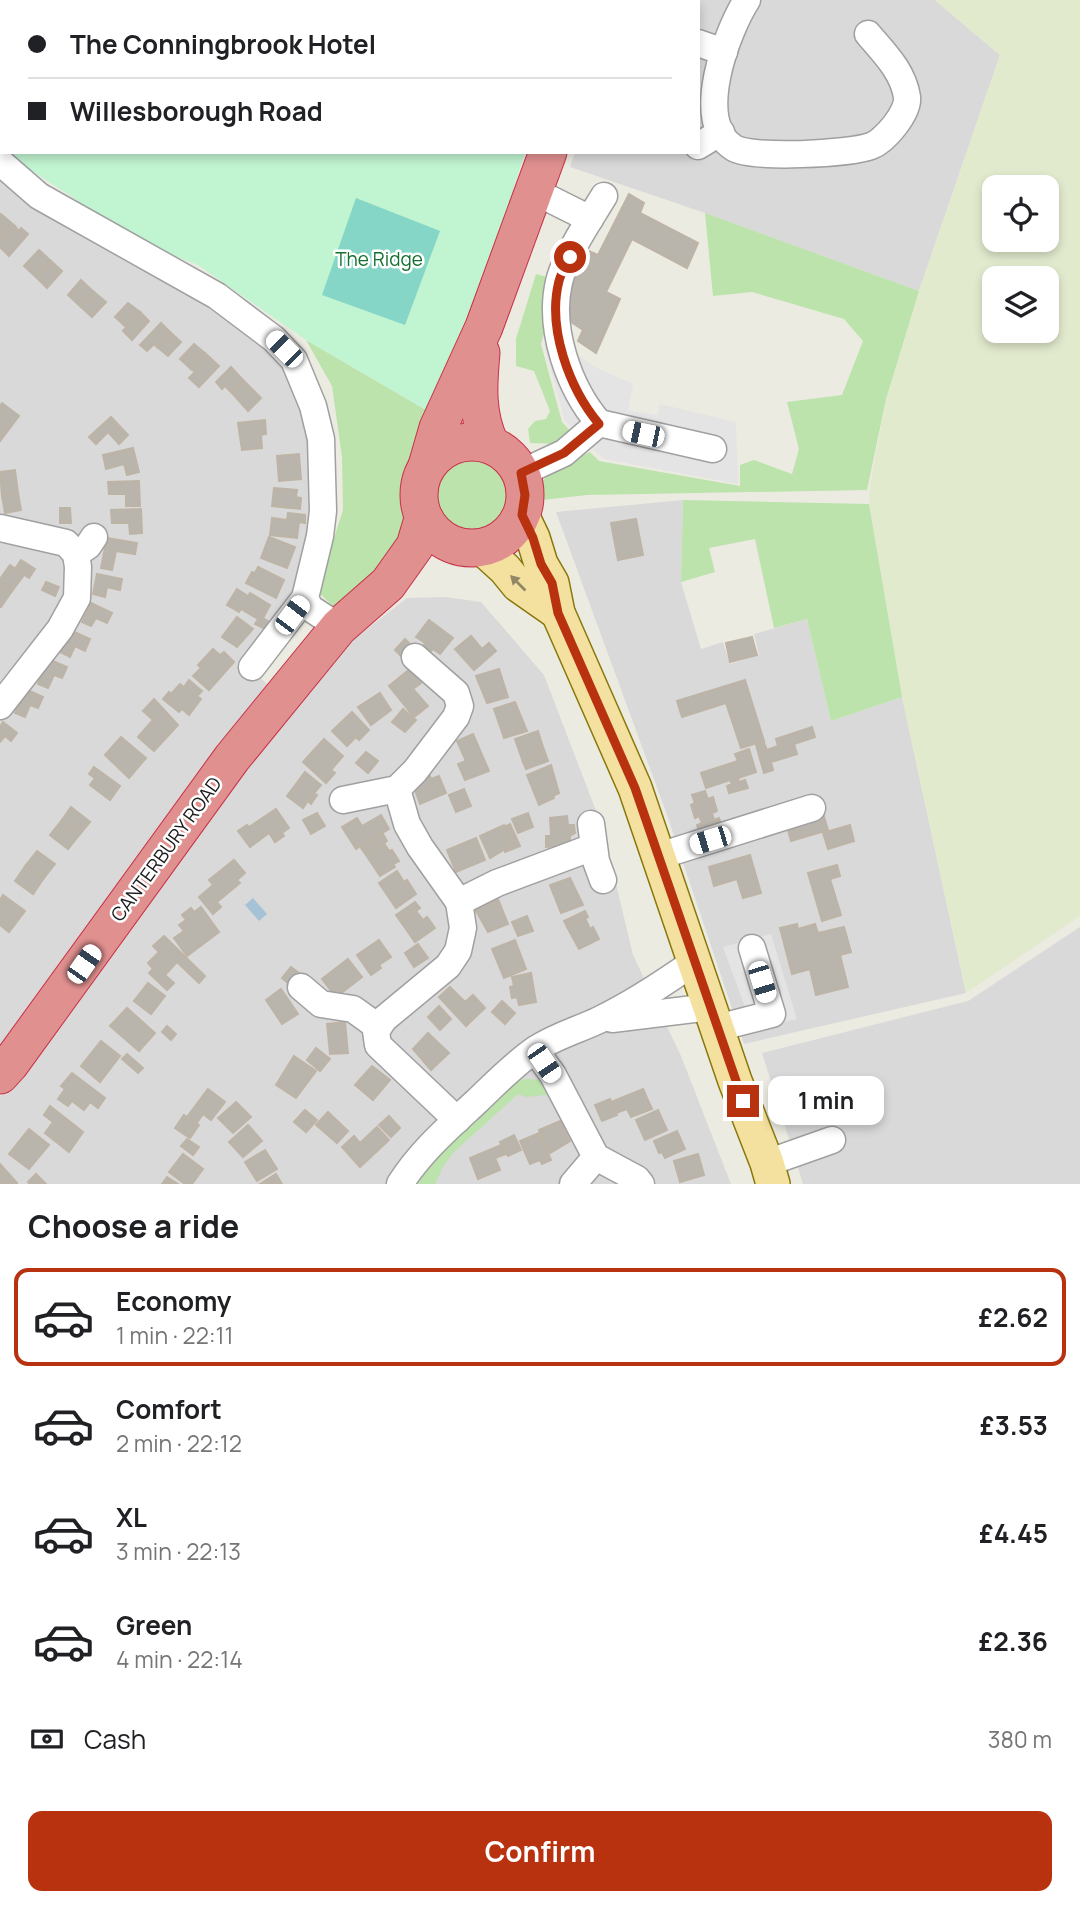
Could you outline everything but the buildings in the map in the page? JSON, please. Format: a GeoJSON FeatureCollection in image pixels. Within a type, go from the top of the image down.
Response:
{"type":"FeatureCollection","features":[{"type":"Feature","properties":{"kind":"highway"},"geometry":{"type":"LineString","coordinates":[[427,466],[439,453],[454,444],[472,441],[490,444],[508,456],[521,473],[525,495],[522,515],[512,530],[499,541],[473,548],[447,543],[434,533],[424,519],[418,501],[419,483],[438,428],[484,327],[547,154]]}},
{"type":"Feature","properties":{"kind":"highway"},"geometry":{"type":"LineString","coordinates":[[484,327],[479,375],[479,410],[482,429],[490,444]]}},
{"type":"Feature","properties":{"kind":"highway","name":"CANTERBURY ROAD"},"geometry":{"type":"LineString","coordinates":[[0,1075],[84,964],[232,758],[339,627],[388,584],[415,546],[424,519]]}},
{"type":"Feature","properties":{"kind":"highway","name":"CANTERBURY ROAD"},"geometry":{"type":"LineString","coordinates":[[388,584],[473,548]]}},
{"type":"Feature","properties":{"kind":"main road"},"geometry":{"type":"LineString","coordinates":[[522,515],[541,564],[552,583],[558,613],[635,788],[713,1018],[770,1173]]}},
{"type":"Feature","properties":{"kind":"main road"},"geometry":{"type":"LineString","coordinates":[[473,548],[505,569],[518,585],[558,613]]}},
{"type":"Feature","properties":{"kind":"street"},"geometry":{"type":"LineString","coordinates":[[747,0],[737,16],[724,52],[713,99],[713,112],[721,132],[732,147],[750,154],[855,150],[873,146],[900,119],[907,99],[899,72],[873,49]]}},
{"type":"Feature","properties":{"kind":"street"},"geometry":{"type":"LineString","coordinates":[[700,44],[724,52]]}},
{"type":"Feature","properties":{"kind":"street"},"geometry":{"type":"LineString","coordinates":[[700,145],[721,132]]}},
{"type":"Feature","properties":{"kind":"street"},"geometry":{"type":"LineString","coordinates":[[0,162],[39,195],[218,296],[274,339],[294,360],[306,384],[321,439],[323,511],[320,536],[305,598],[252,667]]}},
{"type":"Feature","properties":{"kind":"street"},"geometry":{"type":"LineString","coordinates":[[534,191],[590,219]]}},
{"type":"Feature","properties":{"kind":"street"},"geometry":{"type":"LineString","coordinates":[[604,196],[559,279],[556,301],[558,331],[576,390],[599,424],[713,449]]}},
{"type":"Feature","properties":{"kind":"street"},"geometry":{"type":"LineString","coordinates":[[521,473],[564,453],[599,424]]}},
{"type":"Feature","properties":{"kind":"street"},"geometry":{"type":"LineString","coordinates":[[0,528],[85,545],[77,598],[61,629],[0,706]]}},
{"type":"Feature","properties":{"kind":"street"},"geometry":{"type":"LineString","coordinates":[[305,598],[310,608],[339,627]]}},
{"type":"Feature","properties":{"kind":"street"},"geometry":{"type":"LineString","coordinates":[[343,800],[397,789],[415,771],[456,717],[460,706],[456,693],[415,657]]}},
{"type":"Feature","properties":{"kind":"street"},"geometry":{"type":"LineString","coordinates":[[397,789],[408,826],[459,902],[463,928],[458,951],[448,966],[384,1019],[376,1031],[377,1045],[457,1120]]}},
{"type":"Feature","properties":{"kind":"street"},"geometry":{"type":"LineString","coordinates":[[659,856],[812,808]]}},
{"type":"Feature","properties":{"kind":"street"},"geometry":{"type":"LineString","coordinates":[[459,902],[592,836],[603,880]]}},
{"type":"Feature","properties":{"kind":"street"},"geometry":{"type":"LineString","coordinates":[[600,1020],[772,1014],[751,948]]}},
{"type":"Feature","properties":{"kind":"street"},"geometry":{"type":"LineString","coordinates":[[400,1184],[412,1166],[457,1120],[535,1050],[559,1036],[600,1020],[653,991],[694,962]]}},
{"type":"Feature","properties":{"kind":"street"},"geometry":{"type":"LineString","coordinates":[[301,986],[321,1004],[354,1009],[378,1027]]}},
{"type":"Feature","properties":{"kind":"street"},"geometry":{"type":"LineString","coordinates":[[535,1050],[553,1075],[596,1157],[637,1179],[641,1184]]}},
{"type":"Feature","properties":{"kind":"street"},"geometry":{"type":"LineString","coordinates":[[770,1173],[832,1140]]}},
{"type":"Feature","properties":{"kind":"street"},"geometry":{"type":"LineString","coordinates":[[573,1184],[596,1157]]}},
{"type":"Feature","properties":{"kind":"shaded area"},"geometry":{"type":"Polygon","coordinates":[[[700,0],[935,0],[1000,55],[919,291],[570,167],[574,154],[700,154],[700,0]]]}},
{"type":"Feature","properties":{"kind":"shaded area"},"geometry":{"type":"Polygon","coordinates":[[[0,180],[33,204],[210,308],[247,333],[281,362],[306,407],[315,517],[298,581],[282,617],[246,664],[268,685],[0,1047],[0,180]]]}},
{"type":"Feature","properties":{"kind":"shaded area"},"geometry":{"type":"Polygon","coordinates":[[[547,334],[597,368],[633,384],[628,410],[657,415],[660,404],[736,422],[738,484],[604,459],[565,421],[544,345],[547,334]]]}},
{"type":"Feature","properties":{"kind":"shaded area"},"geometry":{"type":"Polygon","coordinates":[[[683,500],[681,582],[701,649],[723,642],[730,664],[759,655],[754,634],[807,619],[831,721],[902,697],[966,993],[744,1044],[667,815],[556,512],[683,500]]]}},
{"type":"Feature","properties":{"kind":"shaded area"},"geometry":{"type":"Polygon","coordinates":[[[446,597],[481,602],[544,675],[603,829],[633,955],[681,1056],[731,1184],[0,1184],[0,1097],[40,1043],[158,861],[340,650],[407,598],[446,597]]]}},
{"type":"Feature","properties":{"kind":"shaded area"},"geometry":{"type":"Polygon","coordinates":[[[253,898],[267,914],[259,921],[245,905],[253,898]]]}},
{"type":"Feature","properties":{"kind":"shaded area"},"geometry":{"type":"Polygon","coordinates":[[[1080,927],[1080,1184],[803,1184],[762,1053],[968,1001],[1080,927]]]}},
{"type":"Feature","properties":{"kind":"shaded area"},"geometry":{"type":"Polygon","coordinates":[[[771,934],[797,1019],[753,1029],[723,947],[771,934]]]}},
{"type":"Feature","properties":{"kind":"green space"},"geometry":{"type":"Polygon","coordinates":[[[935,0],[1080,0],[1080,916],[966,993],[902,697],[869,504],[886,399],[919,291],[1000,55],[935,0]]]}},
{"type":"Feature","properties":{"kind":"green space","name":"The Ridge"},"geometry":{"type":"Polygon","coordinates":[[[6,154],[524,154],[470,327],[431,413],[306,340],[198,265],[146,245],[6,154]]]}},
{"type":"Feature","properties":{"kind":"green space"},"geometry":{"type":"Polygon","coordinates":[[[356,198],[440,231],[405,325],[322,295],[356,198]]]}},
{"type":"Feature","properties":{"kind":"green space"},"geometry":{"type":"Polygon","coordinates":[[[705,213],[919,291],[886,399],[867,490],[587,495],[542,500],[543,480],[558,467],[590,452],[599,461],[740,486],[740,465],[754,460],[792,474],[799,449],[787,402],[842,395],[863,341],[844,319],[752,292],[713,296],[705,213]]]}},
{"type":"Feature","properties":{"kind":"green space"},"geometry":{"type":"Polygon","coordinates":[[[536,274],[555,279],[553,301],[541,344],[562,422],[573,434],[559,444],[530,443],[528,429],[535,421],[546,419],[550,411],[534,371],[516,366],[516,339],[536,274]]]}},
{"type":"Feature","properties":{"kind":"green space"},"geometry":{"type":"Polygon","coordinates":[[[306,340],[431,413],[410,491],[413,533],[379,579],[335,608],[317,591],[343,510],[342,457],[332,386],[306,340]]]}},
{"type":"Feature","properties":{"kind":"green space"},"geometry":{"type":"Polygon","coordinates":[[[474,458],[495,464],[505,474],[511,495],[505,516],[495,526],[474,532],[453,526],[443,516],[437,495],[443,474],[453,464],[474,458]]]}},
{"type":"Feature","properties":{"kind":"green space"},"geometry":{"type":"Polygon","coordinates":[[[683,500],[869,504],[902,697],[831,721],[807,619],[774,628],[755,539],[709,548],[715,572],[681,582],[683,500]]]}},
{"type":"Feature","properties":{"kind":"green space"},"geometry":{"type":"Polygon","coordinates":[[[527,1079],[541,1080],[555,1094],[526,1097],[518,1094],[453,1153],[435,1184],[411,1184],[419,1172],[511,1086],[527,1079]]]}},
{"type":"Feature","properties":{"kind":"route"},"geometry":{"type":"LineString","coordinates":[[570,257],[559,279],[556,301],[558,331],[576,390],[599,424],[564,453],[521,473],[525,495],[522,515],[541,564],[552,583],[558,613],[635,788],[743,1101]]}}]}
